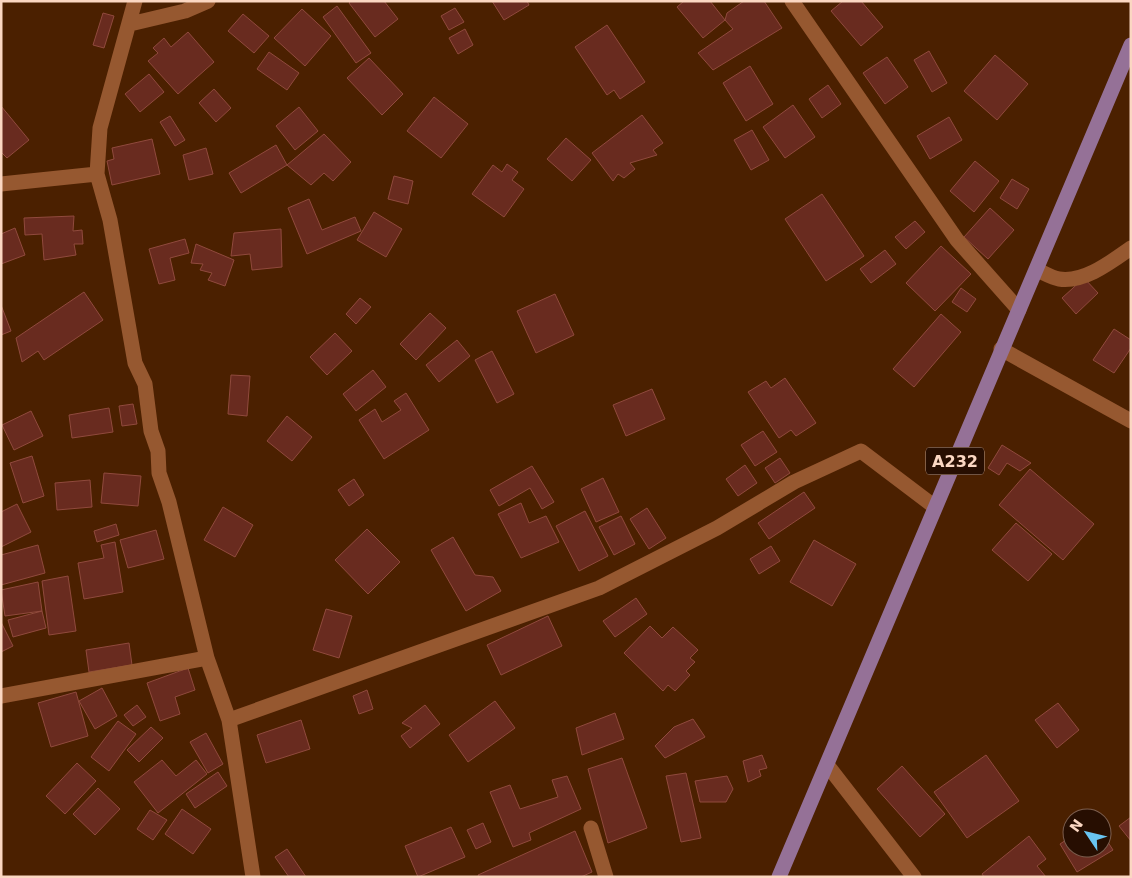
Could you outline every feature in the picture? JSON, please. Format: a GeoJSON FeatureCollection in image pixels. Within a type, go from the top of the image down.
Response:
{"type":"FeatureCollection","features":[{"type":"Feature","properties":{"kind":"main road","name":"A232"},"geometry":{"type":"LineString","coordinates":[[779,877],[828,766],[1001,349],[1037,270],[1131,45]]}},
{"type":"Feature","properties":{"kind":"street"},"geometry":{"type":"LineString","coordinates":[[135,1],[100,128],[97,174],[110,220],[135,363],[144,384],[151,431],[158,451],[159,473],[169,502],[207,658],[229,720],[253,877]]}},
{"type":"Feature","properties":{"kind":"street"},"geometry":{"type":"LineString","coordinates":[[130,24],[184,11],[208,1]]}},
{"type":"Feature","properties":{"kind":"street"},"geometry":{"type":"LineString","coordinates":[[792,1],[957,240],[1019,310]]}},
{"type":"Feature","properties":{"kind":"street"},"geometry":{"type":"LineString","coordinates":[[1,184],[97,174]]}},
{"type":"Feature","properties":{"kind":"street"},"geometry":{"type":"LineString","coordinates":[[1037,270],[1059,279],[1077,279],[1109,263],[1131,248]]}},
{"type":"Feature","properties":{"kind":"street"},"geometry":{"type":"LineString","coordinates":[[1001,349],[1131,422]]}},
{"type":"Feature","properties":{"kind":"street"},"geometry":{"type":"LineString","coordinates":[[229,720],[599,588],[717,528],[794,482],[861,451],[935,507]]}},
{"type":"Feature","properties":{"kind":"street"},"geometry":{"type":"LineString","coordinates":[[1,696],[207,658]]}},
{"type":"Feature","properties":{"kind":"street"},"geometry":{"type":"LineString","coordinates":[[828,766],[914,877]]}},
{"type":"Feature","properties":{"kind":"street"},"geometry":{"type":"LineString","coordinates":[[591,828],[606,877]]}},
{"type":"Feature","properties":{"kind":"building"},"geometry":{"type":"Polygon","coordinates":[[[351,1],[384,1],[398,19],[375,37],[349,3],[351,1]]]}},
{"type":"Feature","properties":{"kind":"building"},"geometry":{"type":"Polygon","coordinates":[[[492,1],[527,1],[529,5],[504,20],[492,1]]]}},
{"type":"Feature","properties":{"kind":"building"},"geometry":{"type":"Polygon","coordinates":[[[684,1],[710,1],[725,20],[703,38],[677,7],[684,1]]]}},
{"type":"Feature","properties":{"kind":"building"},"geometry":{"type":"Polygon","coordinates":[[[744,1],[764,1],[782,28],[713,70],[698,53],[733,29],[725,20],[727,13],[744,1]]]}},
{"type":"Feature","properties":{"kind":"building"},"geometry":{"type":"Polygon","coordinates":[[[843,1],[861,1],[883,27],[861,46],[831,11],[843,1]]]}},
{"type":"Feature","properties":{"kind":"building"},"geometry":{"type":"Polygon","coordinates":[[[337,6],[371,53],[356,63],[323,17],[337,6]]]}},
{"type":"Feature","properties":{"kind":"building"},"geometry":{"type":"Polygon","coordinates":[[[455,8],[464,22],[449,30],[441,16],[455,8]]]}},
{"type":"Feature","properties":{"kind":"building"},"geometry":{"type":"Polygon","coordinates":[[[302,9],[331,36],[305,66],[274,38],[302,9]]]}},
{"type":"Feature","properties":{"kind":"building"},"geometry":{"type":"Polygon","coordinates":[[[103,13],[114,16],[104,48],[93,45],[103,13]]]}},
{"type":"Feature","properties":{"kind":"building"},"geometry":{"type":"Polygon","coordinates":[[[243,14],[269,36],[254,53],[228,31],[243,14]]]}},
{"type":"Feature","properties":{"kind":"building"},"geometry":{"type":"Polygon","coordinates":[[[607,25],[645,82],[620,99],[614,90],[607,95],[575,47],[607,25]]]}},
{"type":"Feature","properties":{"kind":"building"},"geometry":{"type":"Polygon","coordinates":[[[465,29],[473,45],[458,54],[449,38],[465,29]]]}},
{"type":"Feature","properties":{"kind":"building"},"geometry":{"type":"Polygon","coordinates":[[[188,32],[214,62],[178,94],[148,61],[158,53],[153,48],[164,38],[171,47],[188,32]]]}},
{"type":"Feature","properties":{"kind":"building"},"geometry":{"type":"Polygon","coordinates":[[[929,51],[947,83],[932,92],[914,60],[929,51]]]}},
{"type":"Feature","properties":{"kind":"building"},"geometry":{"type":"Polygon","coordinates":[[[269,52],[299,73],[287,90],[257,69],[269,52]]]}},
{"type":"Feature","properties":{"kind":"building"},"geometry":{"type":"Polygon","coordinates":[[[995,55],[1028,84],[997,120],[964,91],[995,55]]]}},
{"type":"Feature","properties":{"kind":"building"},"geometry":{"type":"Polygon","coordinates":[[[887,57],[908,87],[885,104],[863,73],[887,57]]]}},
{"type":"Feature","properties":{"kind":"building"},"geometry":{"type":"Polygon","coordinates":[[[369,58],[403,94],[382,115],[347,78],[369,58]]]}},
{"type":"Feature","properties":{"kind":"building"},"geometry":{"type":"Polygon","coordinates":[[[750,66],[773,104],[746,121],[723,83],[750,66]]]}},
{"type":"Feature","properties":{"kind":"building"},"geometry":{"type":"Polygon","coordinates":[[[149,74],[164,92],[140,112],[125,94],[149,74]]]}},
{"type":"Feature","properties":{"kind":"building"},"geometry":{"type":"Polygon","coordinates":[[[828,85],[841,104],[822,118],[809,99],[828,85]]]}},
{"type":"Feature","properties":{"kind":"building"},"geometry":{"type":"Polygon","coordinates":[[[214,89],[231,108],[216,122],[199,103],[214,89]]]}},
{"type":"Feature","properties":{"kind":"building"},"geometry":{"type":"Polygon","coordinates":[[[434,97],[468,124],[441,158],[407,131],[434,97]]]}},
{"type":"Feature","properties":{"kind":"building"},"geometry":{"type":"Polygon","coordinates":[[[793,105],[815,137],[785,158],[763,127],[793,105]]]}},
{"type":"Feature","properties":{"kind":"building"},"geometry":{"type":"Polygon","coordinates":[[[1,106],[29,140],[7,158],[1,152],[1,106]]]}},
{"type":"Feature","properties":{"kind":"building"},"geometry":{"type":"Polygon","coordinates":[[[299,107],[318,131],[295,150],[276,126],[299,107]]]}},
{"type":"Feature","properties":{"kind":"building"},"geometry":{"type":"Polygon","coordinates":[[[642,115],[663,143],[653,150],[657,155],[630,163],[635,169],[624,178],[618,174],[613,181],[592,153],[642,115]]]}},
{"type":"Feature","properties":{"kind":"building"},"geometry":{"type":"Polygon","coordinates":[[[170,116],[185,140],[175,146],[160,122],[170,116]]]}},
{"type":"Feature","properties":{"kind":"building"},"geometry":{"type":"Polygon","coordinates":[[[949,117],[962,140],[930,159],[917,136],[949,117]]]}},
{"type":"Feature","properties":{"kind":"building"},"geometry":{"type":"Polygon","coordinates":[[[752,130],[769,160],[751,170],[734,140],[752,130]]]}},
{"type":"Feature","properties":{"kind":"building"},"geometry":{"type":"Polygon","coordinates":[[[324,134],[351,162],[333,181],[324,173],[311,185],[287,165],[324,134]]]}},
{"type":"Feature","properties":{"kind":"building"},"geometry":{"type":"Polygon","coordinates":[[[566,138],[591,160],[572,181],[547,159],[566,138]]]}},
{"type":"Feature","properties":{"kind":"building"},"geometry":{"type":"Polygon","coordinates":[[[152,139],[160,174],[112,185],[107,161],[114,159],[112,148],[152,139]]]}},
{"type":"Feature","properties":{"kind":"building"},"geometry":{"type":"Polygon","coordinates":[[[276,145],[287,165],[241,193],[229,173],[276,145]]]}},
{"type":"Feature","properties":{"kind":"building"},"geometry":{"type":"Polygon","coordinates":[[[206,148],[213,174],[189,180],[183,155],[206,148]]]}},
{"type":"Feature","properties":{"kind":"building"},"geometry":{"type":"Polygon","coordinates":[[[975,161],[999,181],[974,212],[950,191],[975,161]]]}},
{"type":"Feature","properties":{"kind":"building"},"geometry":{"type":"Polygon","coordinates":[[[507,164],[518,172],[512,180],[524,189],[504,217],[472,194],[493,165],[502,172],[507,164]]]}},
{"type":"Feature","properties":{"kind":"building"},"geometry":{"type":"Polygon","coordinates":[[[394,176],[413,181],[408,204],[388,199],[394,176]]]}},
{"type":"Feature","properties":{"kind":"building"},"geometry":{"type":"Polygon","coordinates":[[[1012,179],[1029,189],[1017,209],[1000,198],[1012,179]]]}},
{"type":"Feature","properties":{"kind":"building"},"geometry":{"type":"Polygon","coordinates":[[[822,194],[864,256],[826,281],[785,219],[822,194]]]}},
{"type":"Feature","properties":{"kind":"building"},"geometry":{"type":"Polygon","coordinates":[[[309,199],[322,230],[355,217],[361,231],[307,254],[288,208],[309,199]]]}},
{"type":"Feature","properties":{"kind":"building"},"geometry":{"type":"Polygon","coordinates":[[[990,208],[1014,230],[988,259],[964,237],[990,208]]]}},
{"type":"Feature","properties":{"kind":"building"},"geometry":{"type":"Polygon","coordinates":[[[374,212],[402,229],[386,257],[357,240],[374,212]]]}},
{"type":"Feature","properties":{"kind":"building"},"geometry":{"type":"Polygon","coordinates":[[[74,216],[73,231],[82,230],[83,244],[74,244],[76,255],[44,260],[42,234],[25,235],[24,218],[74,216]]]}},
{"type":"Feature","properties":{"kind":"building"},"geometry":{"type":"Polygon","coordinates":[[[915,221],[925,232],[906,249],[895,237],[915,221]]]}},
{"type":"Feature","properties":{"kind":"building"},"geometry":{"type":"Polygon","coordinates":[[[15,228],[25,255],[1,264],[1,234],[15,228]]]}},
{"type":"Feature","properties":{"kind":"building"},"geometry":{"type":"Polygon","coordinates":[[[281,229],[282,267],[252,270],[250,254],[231,256],[234,233],[281,229]]]}},
{"type":"Feature","properties":{"kind":"building"},"geometry":{"type":"Polygon","coordinates":[[[185,239],[189,253],[170,258],[175,280],[159,284],[149,249],[185,239]]]}},
{"type":"Feature","properties":{"kind":"building"},"geometry":{"type":"Polygon","coordinates":[[[196,244],[234,260],[225,286],[208,280],[212,273],[200,270],[203,264],[191,263],[196,244]]]}},
{"type":"Feature","properties":{"kind":"building"},"geometry":{"type":"Polygon","coordinates":[[[941,246],[971,274],[935,311],[906,283],[941,246]]]}},
{"type":"Feature","properties":{"kind":"building"},"geometry":{"type":"Polygon","coordinates":[[[885,250],[896,264],[871,283],[860,269],[885,250]]]}},
{"type":"Feature","properties":{"kind":"building"},"geometry":{"type":"Polygon","coordinates":[[[1084,278],[1098,293],[1076,314],[1062,298],[1084,278]]]}},
{"type":"Feature","properties":{"kind":"building"},"geometry":{"type":"Polygon","coordinates":[[[961,288],[976,299],[967,312],[952,302],[961,288]]]}},
{"type":"Feature","properties":{"kind":"building"},"geometry":{"type":"Polygon","coordinates":[[[84,292],[103,320],[44,360],[38,351],[22,362],[16,338],[84,292]]]}},
{"type":"Feature","properties":{"kind":"building"},"geometry":{"type":"Polygon","coordinates":[[[555,294],[574,335],[536,353],[517,311],[555,294]]]}},
{"type":"Feature","properties":{"kind":"building"},"geometry":{"type":"Polygon","coordinates":[[[360,298],[371,307],[356,324],[346,314],[360,298]]]}},
{"type":"Feature","properties":{"kind":"building"},"geometry":{"type":"Polygon","coordinates":[[[1,305],[11,331],[1,335],[1,305]]]}},
{"type":"Feature","properties":{"kind":"building"},"geometry":{"type":"Polygon","coordinates":[[[430,313],[446,328],[416,360],[400,344],[430,313]]]}},
{"type":"Feature","properties":{"kind":"building"},"geometry":{"type":"Polygon","coordinates":[[[941,314],[961,332],[914,387],[893,369],[941,314]]]}},
{"type":"Feature","properties":{"kind":"building"},"geometry":{"type":"Polygon","coordinates":[[[1114,329],[1131,340],[1131,348],[1114,373],[1093,360],[1114,329]]]}},
{"type":"Feature","properties":{"kind":"building"},"geometry":{"type":"Polygon","coordinates":[[[335,333],[352,351],[327,375],[310,357],[335,333]]]}},
{"type":"Feature","properties":{"kind":"building"},"geometry":{"type":"Polygon","coordinates":[[[457,340],[470,356],[439,382],[426,365],[457,340]]]}},
{"type":"Feature","properties":{"kind":"building"},"geometry":{"type":"Polygon","coordinates":[[[492,351],[514,394],[497,403],[475,360],[492,351]]]}},
{"type":"Feature","properties":{"kind":"building"},"geometry":{"type":"Polygon","coordinates":[[[373,370],[386,387],[356,411],[343,394],[373,370]]]}},
{"type":"Feature","properties":{"kind":"building"},"geometry":{"type":"Polygon","coordinates":[[[231,375],[250,376],[247,416],[228,414],[231,375]]]}},
{"type":"Feature","properties":{"kind":"building"},"geometry":{"type":"Polygon","coordinates":[[[785,378],[816,423],[796,436],[791,430],[779,438],[748,392],[766,381],[771,388],[785,378]]]}},
{"type":"Feature","properties":{"kind":"building"},"geometry":{"type":"Polygon","coordinates":[[[652,389],[665,419],[626,436],[613,405],[652,389]]]}},
{"type":"Feature","properties":{"kind":"building"},"geometry":{"type":"Polygon","coordinates":[[[406,393],[429,430],[384,459],[359,420],[375,409],[382,422],[401,410],[394,401],[406,393]]]}},
{"type":"Feature","properties":{"kind":"building"},"geometry":{"type":"Polygon","coordinates":[[[133,404],[137,424],[122,426],[119,406],[133,404]]]}},
{"type":"Feature","properties":{"kind":"building"},"geometry":{"type":"Polygon","coordinates":[[[109,408],[113,432],[72,438],[69,415],[109,408]]]}},
{"type":"Feature","properties":{"kind":"building"},"geometry":{"type":"Polygon","coordinates":[[[31,411],[43,436],[14,450],[2,425],[31,411]]]}},
{"type":"Feature","properties":{"kind":"building"},"geometry":{"type":"Polygon","coordinates":[[[287,416],[312,437],[292,461],[267,441],[287,416]]]}},
{"type":"Feature","properties":{"kind":"building"},"geometry":{"type":"Polygon","coordinates":[[[763,431],[777,452],[755,466],[741,445],[763,431]]]}},
{"type":"Feature","properties":{"kind":"building"},"geometry":{"type":"Polygon","coordinates":[[[1002,445],[1031,463],[1020,471],[1007,463],[999,475],[988,468],[1002,445]]]}},
{"type":"Feature","properties":{"kind":"building"},"geometry":{"type":"Polygon","coordinates":[[[32,456],[44,496],[23,503],[10,463],[32,456]]]}},
{"type":"Feature","properties":{"kind":"building"},"geometry":{"type":"Polygon","coordinates":[[[780,458],[790,473],[775,483],[765,468],[780,458]]]}},
{"type":"Feature","properties":{"kind":"building"},"geometry":{"type":"Polygon","coordinates":[[[745,465],[757,483],[738,496],[726,479],[745,465]]]}},
{"type":"Feature","properties":{"kind":"building"},"geometry":{"type":"Polygon","coordinates":[[[532,466],[554,502],[542,509],[530,488],[499,506],[490,490],[532,466]]]}},
{"type":"Feature","properties":{"kind":"building"},"geometry":{"type":"Polygon","coordinates":[[[1030,469],[1094,524],[1063,560],[999,505],[1030,469]]]}},
{"type":"Feature","properties":{"kind":"building"},"geometry":{"type":"Polygon","coordinates":[[[104,473],[141,476],[138,506],[101,503],[104,473]]]}},
{"type":"Feature","properties":{"kind":"building"},"geometry":{"type":"Polygon","coordinates":[[[603,478],[619,512],[596,522],[581,489],[603,478]]]}},
{"type":"Feature","properties":{"kind":"building"},"geometry":{"type":"Polygon","coordinates":[[[354,479],[364,495],[349,506],[338,490],[354,479]]]}},
{"type":"Feature","properties":{"kind":"building"},"geometry":{"type":"Polygon","coordinates":[[[90,480],[92,507],[57,510],[55,483],[90,480]]]}},
{"type":"Feature","properties":{"kind":"building"},"geometry":{"type":"Polygon","coordinates":[[[804,492],[815,508],[769,539],[758,523],[804,492]]]}},
{"type":"Feature","properties":{"kind":"building"},"geometry":{"type":"Polygon","coordinates":[[[521,503],[529,523],[546,516],[559,542],[521,558],[498,514],[521,503]]]}},
{"type":"Feature","properties":{"kind":"building"},"geometry":{"type":"Polygon","coordinates":[[[17,504],[31,532],[1,547],[1,512],[17,504]]]}},
{"type":"Feature","properties":{"kind":"building"},"geometry":{"type":"Polygon","coordinates":[[[223,507],[253,525],[235,557],[204,540],[223,507]]]}},
{"type":"Feature","properties":{"kind":"building"},"geometry":{"type":"Polygon","coordinates":[[[647,508],[666,538],[649,549],[630,519],[647,508]]]}},
{"type":"Feature","properties":{"kind":"building"},"geometry":{"type":"Polygon","coordinates":[[[585,511],[608,556],[579,571],[556,526],[585,511]]]}},
{"type":"Feature","properties":{"kind":"building"},"geometry":{"type":"Polygon","coordinates":[[[621,516],[635,544],[614,555],[599,527],[621,516]]]}},
{"type":"Feature","properties":{"kind":"building"},"geometry":{"type":"Polygon","coordinates":[[[1016,523],[1052,554],[1028,581],[992,550],[1016,523]]]}},
{"type":"Feature","properties":{"kind":"building"},"geometry":{"type":"Polygon","coordinates":[[[116,524],[119,535],[97,542],[94,531],[116,524]]]}},
{"type":"Feature","properties":{"kind":"building"},"geometry":{"type":"Polygon","coordinates":[[[367,529],[400,562],[368,594],[335,560],[367,529]]]}},
{"type":"Feature","properties":{"kind":"building"},"geometry":{"type":"Polygon","coordinates":[[[156,530],[164,559],[128,568],[120,540],[156,530]]]}},
{"type":"Feature","properties":{"kind":"building"},"geometry":{"type":"Polygon","coordinates":[[[453,537],[475,575],[493,577],[501,591],[466,611],[431,550],[453,537]]]}},
{"type":"Feature","properties":{"kind":"building"},"geometry":{"type":"Polygon","coordinates":[[[814,540],[856,564],[832,606],[790,582],[814,540]]]}},
{"type":"Feature","properties":{"kind":"building"},"geometry":{"type":"Polygon","coordinates":[[[115,542],[123,592],[84,599],[78,563],[104,558],[101,545],[115,542]]]}},
{"type":"Feature","properties":{"kind":"building"},"geometry":{"type":"Polygon","coordinates":[[[38,545],[45,573],[1,585],[1,555],[38,545]]]}},
{"type":"Feature","properties":{"kind":"building"},"geometry":{"type":"Polygon","coordinates":[[[771,546],[780,561],[759,574],[750,559],[771,546]]]}},
{"type":"Feature","properties":{"kind":"building"},"geometry":{"type":"Polygon","coordinates":[[[68,576],[76,631],[49,635],[42,581],[68,576]]]}},
{"type":"Feature","properties":{"kind":"building"},"geometry":{"type":"Polygon","coordinates":[[[38,582],[42,611],[5,616],[1,590],[38,582]]]}},
{"type":"Feature","properties":{"kind":"building"},"geometry":{"type":"Polygon","coordinates":[[[636,598],[647,614],[615,637],[603,621],[636,598]]]}},
{"type":"Feature","properties":{"kind":"building"},"geometry":{"type":"Polygon","coordinates":[[[326,609],[352,616],[339,658],[313,650],[326,609]]]}},
{"type":"Feature","properties":{"kind":"building"},"geometry":{"type":"Polygon","coordinates":[[[42,611],[46,628],[13,637],[8,620],[42,611]]]}},
{"type":"Feature","properties":{"kind":"building"},"geometry":{"type":"Polygon","coordinates":[[[548,616],[562,646],[501,675],[487,645],[548,616]]]}},
{"type":"Feature","properties":{"kind":"building"},"geometry":{"type":"Polygon","coordinates":[[[1,622],[13,646],[1,652],[1,622]]]}},
{"type":"Feature","properties":{"kind":"building"},"geometry":{"type":"Polygon","coordinates":[[[650,626],[662,638],[673,627],[698,650],[690,658],[695,662],[686,671],[690,675],[675,691],[668,685],[663,691],[624,653],[650,626]]]}},
{"type":"Feature","properties":{"kind":"building"},"geometry":{"type":"Polygon","coordinates":[[[129,643],[132,665],[89,672],[86,650],[129,643]]]}},
{"type":"Feature","properties":{"kind":"building"},"geometry":{"type":"Polygon","coordinates":[[[188,668],[195,690],[175,697],[180,714],[160,721],[147,683],[188,668]]]}},
{"type":"Feature","properties":{"kind":"building"},"geometry":{"type":"Polygon","coordinates":[[[102,688],[117,716],[95,729],[79,701],[102,688]]]}},
{"type":"Feature","properties":{"kind":"building"},"geometry":{"type":"Polygon","coordinates":[[[367,690],[373,709],[359,714],[353,696],[367,690]]]}},
{"type":"Feature","properties":{"kind":"building"},"geometry":{"type":"Polygon","coordinates":[[[76,692],[88,736],[51,747],[38,703],[76,692]]]}},
{"type":"Feature","properties":{"kind":"building"},"geometry":{"type":"Polygon","coordinates":[[[495,701],[515,728],[468,762],[449,735],[495,701]]]}},
{"type":"Feature","properties":{"kind":"building"},"geometry":{"type":"Polygon","coordinates":[[[1058,703],[1079,730],[1057,748],[1035,720],[1058,703]]]}},
{"type":"Feature","properties":{"kind":"building"},"geometry":{"type":"Polygon","coordinates":[[[137,705],[146,717],[133,726],[124,715],[137,705]]]}},
{"type":"Feature","properties":{"kind":"building"},"geometry":{"type":"Polygon","coordinates":[[[425,705],[440,724],[410,748],[401,736],[412,728],[402,723],[425,705]]]}},
{"type":"Feature","properties":{"kind":"building"},"geometry":{"type":"Polygon","coordinates":[[[615,713],[624,739],[582,755],[576,728],[615,713]]]}},
{"type":"Feature","properties":{"kind":"building"},"geometry":{"type":"Polygon","coordinates":[[[693,719],[705,737],[665,758],[655,746],[674,727],[693,719]]]}},
{"type":"Feature","properties":{"kind":"building"},"geometry":{"type":"Polygon","coordinates":[[[301,720],[310,749],[266,763],[257,735],[301,720]]]}},
{"type":"Feature","properties":{"kind":"building"},"geometry":{"type":"Polygon","coordinates":[[[118,721],[136,734],[109,771],[91,757],[118,721]]]}},
{"type":"Feature","properties":{"kind":"building"},"geometry":{"type":"Polygon","coordinates":[[[151,727],[163,738],[139,762],[127,750],[151,727]]]}},
{"type":"Feature","properties":{"kind":"building"},"geometry":{"type":"Polygon","coordinates":[[[206,733],[223,764],[208,773],[190,742],[206,733]]]}},
{"type":"Feature","properties":{"kind":"building"},"geometry":{"type":"Polygon","coordinates":[[[762,755],[767,768],[759,770],[761,776],[748,782],[743,761],[762,755]]]}},
{"type":"Feature","properties":{"kind":"building"},"geometry":{"type":"Polygon","coordinates":[[[986,755],[1019,801],[967,838],[934,792],[986,755]]]}},
{"type":"Feature","properties":{"kind":"building"},"geometry":{"type":"Polygon","coordinates":[[[622,758],[647,828],[608,843],[588,769],[622,758]]]}},
{"type":"Feature","properties":{"kind":"building"},"geometry":{"type":"Polygon","coordinates":[[[162,760],[176,776],[196,760],[207,774],[158,813],[134,782],[162,760]]]}},
{"type":"Feature","properties":{"kind":"building"},"geometry":{"type":"Polygon","coordinates":[[[77,763],[96,781],[65,814],[46,796],[77,763]]]}},
{"type":"Feature","properties":{"kind":"building"},"geometry":{"type":"Polygon","coordinates":[[[902,766],[945,814],[920,837],[877,789],[902,766]]]}},
{"type":"Feature","properties":{"kind":"building"},"geometry":{"type":"Polygon","coordinates":[[[218,772],[227,786],[195,808],[186,794],[218,772]]]}},
{"type":"Feature","properties":{"kind":"building"},"geometry":{"type":"Polygon","coordinates":[[[686,773],[701,838],[681,842],[666,776],[686,773]]]}},
{"type":"Feature","properties":{"kind":"building"},"geometry":{"type":"Polygon","coordinates":[[[567,776],[581,809],[529,833],[531,840],[513,847],[490,792],[510,785],[520,809],[558,797],[552,780],[567,776]]]}},
{"type":"Feature","properties":{"kind":"building"},"geometry":{"type":"Polygon","coordinates":[[[727,776],[733,789],[726,802],[700,802],[695,781],[727,776]]]}},
{"type":"Feature","properties":{"kind":"building"},"geometry":{"type":"Polygon","coordinates":[[[98,788],[120,809],[95,835],[73,814],[98,788]]]}},
{"type":"Feature","properties":{"kind":"building"},"geometry":{"type":"Polygon","coordinates":[[[182,809],[211,829],[193,854],[165,834],[182,809]]]}},
{"type":"Feature","properties":{"kind":"building"},"geometry":{"type":"Polygon","coordinates":[[[150,810],[167,820],[153,840],[137,829],[150,810]]]}},
{"type":"Feature","properties":{"kind":"building"},"geometry":{"type":"Polygon","coordinates":[[[1131,817],[1131,841],[1119,826],[1131,817]]]}},
{"type":"Feature","properties":{"kind":"building"},"geometry":{"type":"Polygon","coordinates":[[[483,823],[491,842],[476,849],[467,830],[483,823]]]}},
{"type":"Feature","properties":{"kind":"building"},"geometry":{"type":"Polygon","coordinates":[[[451,827],[465,857],[418,877],[405,846],[451,827]]]}},
{"type":"Feature","properties":{"kind":"building"},"geometry":{"type":"Polygon","coordinates":[[[575,831],[592,872],[581,877],[479,877],[478,875],[575,831]]]}},
{"type":"Feature","properties":{"kind":"building"},"geometry":{"type":"Polygon","coordinates":[[[1029,836],[1046,859],[1037,866],[1046,877],[984,877],[982,874],[1029,836]]]}},
{"type":"Feature","properties":{"kind":"building"},"geometry":{"type":"Polygon","coordinates":[[[287,849],[306,877],[289,877],[275,857],[287,849]]]}},
{"type":"Feature","properties":{"kind":"building"},"geometry":{"type":"Polygon","coordinates":[[[1068,858],[1100,858],[1077,872],[1068,858]]]}}]}
